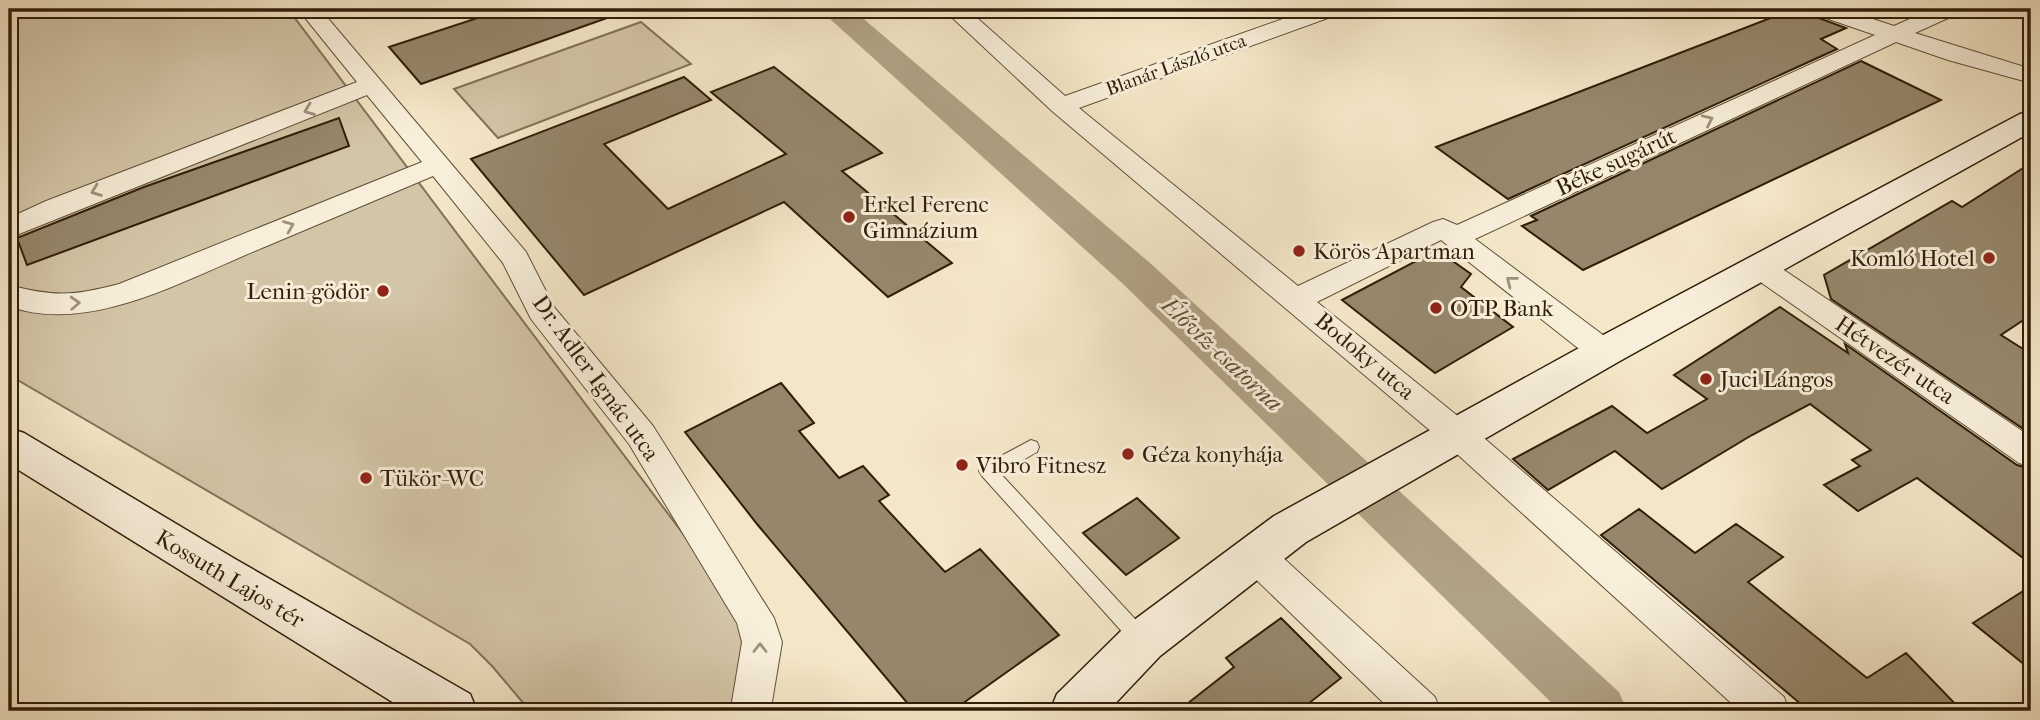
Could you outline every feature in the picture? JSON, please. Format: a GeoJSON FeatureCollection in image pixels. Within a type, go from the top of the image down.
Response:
{"type":"FeatureCollection","features":[{"type":"Feature","properties":{"kind":"street","name":"Dr. Adler Ignác utca"},"geometry":{"type":"LineString","coordinates":[[309,9],[516,259],[542,312],[641,435],[755,618],[762,642],[752,702],[755,711]]}},
{"type":"Feature","properties":{"kind":"street","name":"Bodoky utca"},"geometry":{"type":"LineString","coordinates":[[954,9],[1061,106],[1458,435],[1769,711]]}},
{"type":"Feature","properties":{"kind":"street","name":"Blanár László utca"},"geometry":{"type":"LineString","coordinates":[[1061,106],[1331,9]]}},
{"type":"Feature","properties":{"kind":"street"},"geometry":{"type":"LineString","coordinates":[[1822,9],[1956,55],[2031,76]]}},
{"type":"Feature","properties":{"kind":"street","name":"Béke sugárút"},"geometry":{"type":"LineString","coordinates":[[1455,237],[1949,9]]}},
{"type":"Feature","properties":{"kind":"street"},"geometry":{"type":"LineString","coordinates":[[9,229],[56,207],[372,85]]}},
{"type":"Feature","properties":{"kind":"street"},"geometry":{"type":"LineString","coordinates":[[1051,711],[1272,542],[1604,352],[2031,120]]}},
{"type":"Feature","properties":{"kind":"street"},"geometry":{"type":"LineString","coordinates":[[9,295],[19,300],[41,303],[82,304],[128,292],[438,165]]}},
{"type":"Feature","properties":{"kind":"street"},"geometry":{"type":"LineString","coordinates":[[1297,299],[1443,228],[1604,352]]}},
{"type":"Feature","properties":{"kind":"street","name":"Hétvezér utca"},"geometry":{"type":"LineString","coordinates":[[1759,267],[2031,454]]}},
{"type":"Feature","properties":{"kind":"street","name":"Kossuth Lajos tér"},"geometry":{"type":"LineString","coordinates":[[9,444],[452,711]]}},
{"type":"Feature","properties":{"kind":"street"},"geometry":{"type":"LineString","coordinates":[[1272,542],[1420,711]]}},
{"type":"Feature","properties":{"kind":"street"},"geometry":{"type":"LineString","coordinates":[[1075,711],[1143,641]]}},
{"type":"Feature","properties":{"kind":"lane"},"geometry":{"type":"LineString","coordinates":[[1031,447],[988,471],[1143,641]]}},
{"type":"Feature","properties":{"kind":"shaded area"},"geometry":{"type":"Polygon","coordinates":[[[9,9],[288,9],[742,612],[746,711],[530,711],[470,644],[9,375],[9,9]]]}},
{"type":"Feature","properties":{"kind":"shaded area"},"geometry":{"type":"Polygon","coordinates":[[[641,22],[691,64],[498,138],[454,89],[641,22]]]}},
{"type":"Feature","properties":{"kind":"building"},"geometry":{"type":"Polygon","coordinates":[[[505,9],[621,9],[621,13],[421,84],[389,47],[505,9]]]}},
{"type":"Feature","properties":{"kind":"building"},"geometry":{"type":"Polygon","coordinates":[[[1794,9],[1808,9],[1813,16],[1846,28],[1821,39],[1837,49],[1508,199],[1436,147],[1794,9]]]}},
{"type":"Feature","properties":{"kind":"building"},"geometry":{"type":"Polygon","coordinates":[[[1861,61],[1941,100],[1583,270],[1522,226],[1537,220],[1531,216],[1861,61]]]}},
{"type":"Feature","properties":{"kind":"building"},"geometry":{"type":"Polygon","coordinates":[[[774,67],[882,153],[842,171],[952,263],[888,297],[784,202],[584,295],[471,159],[684,77],[711,100],[604,144],[668,209],[786,154],[711,92],[774,67]]]}},
{"type":"Feature","properties":{"kind":"building"},"geometry":{"type":"Polygon","coordinates":[[[339,118],[349,146],[27,265],[17,238],[144,187],[339,118]]]}},
{"type":"Feature","properties":{"kind":"building"},"geometry":{"type":"Polygon","coordinates":[[[2031,163],[2031,315],[2001,335],[2031,354],[2031,434],[1831,299],[1824,275],[1952,201],[1962,207],[2031,163]]]}},
{"type":"Feature","properties":{"kind":"building","name":"OTP Bank"},"geometry":{"type":"Polygon","coordinates":[[[1437,250],[1471,274],[1461,287],[1513,327],[1435,373],[1342,300],[1437,250]]]}},
{"type":"Feature","properties":{"kind":"building"},"geometry":{"type":"Polygon","coordinates":[[[1780,307],[1848,353],[1845,344],[2017,465],[2031,469],[2031,564],[1917,478],[1858,511],[1824,485],[1860,466],[1852,460],[1871,450],[1810,404],[1662,489],[1615,451],[1548,490],[1513,459],[1612,406],[1647,433],[1707,399],[1674,375],[1780,307]]]}},
{"type":"Feature","properties":{"kind":"building"},"geometry":{"type":"Polygon","coordinates":[[[781,383],[814,423],[799,431],[839,478],[863,466],[889,495],[879,501],[945,572],[980,549],[1059,635],[952,711],[914,711],[757,524],[685,432],[781,383]]]}},
{"type":"Feature","properties":{"kind":"building"},"geometry":{"type":"Polygon","coordinates":[[[1137,498],[1179,538],[1126,575],[1083,533],[1137,498]]]}},
{"type":"Feature","properties":{"kind":"building"},"geometry":{"type":"Polygon","coordinates":[[[1639,509],[1695,553],[1736,524],[1783,557],[1748,582],[1867,678],[1906,653],[1962,711],[1809,711],[1601,535],[1639,509]]]}},
{"type":"Feature","properties":{"kind":"building"},"geometry":{"type":"Polygon","coordinates":[[[2031,586],[2031,670],[1973,623],[2031,586]]]}},
{"type":"Feature","properties":{"kind":"building"},"geometry":{"type":"Polygon","coordinates":[[[1281,618],[1341,678],[1299,711],[1178,711],[1234,667],[1226,658],[1281,618]]]}},
{"type":"Feature","properties":{"kind":"waterway","name":"Élővíz-csatorna"},"geometry":{"type":"LineString","coordinates":[[834,9],[1136,273],[1599,711]]}},
{"type":"Feature","properties":{"kind":"place","name":"Erkel Ferenc Gimnázium"},"geometry":{"type":"Point","coordinates":[849,217]}},
{"type":"Feature","properties":{"kind":"place","name":"Körös Apartman"},"geometry":{"type":"Point","coordinates":[1299,251]}},
{"type":"Feature","properties":{"kind":"place","name":"Komló Hotel"},"geometry":{"type":"Point","coordinates":[1989,258]}},
{"type":"Feature","properties":{"kind":"place","name":"Lenin-gödör"},"geometry":{"type":"Point","coordinates":[383,291]}},
{"type":"Feature","properties":{"kind":"place","name":"OTP Bank"},"geometry":{"type":"Point","coordinates":[1436,308]}},
{"type":"Feature","properties":{"kind":"place","name":"Juci Lángos"},"geometry":{"type":"Point","coordinates":[1706,379]}},
{"type":"Feature","properties":{"kind":"place","name":"Géza konyhája"},"geometry":{"type":"Point","coordinates":[1128,454]}},
{"type":"Feature","properties":{"kind":"place","name":"Vibro Fitnesz"},"geometry":{"type":"Point","coordinates":[962,465]}},
{"type":"Feature","properties":{"kind":"place","name":"Tükör-WC"},"geometry":{"type":"Point","coordinates":[366,478]}}]}
